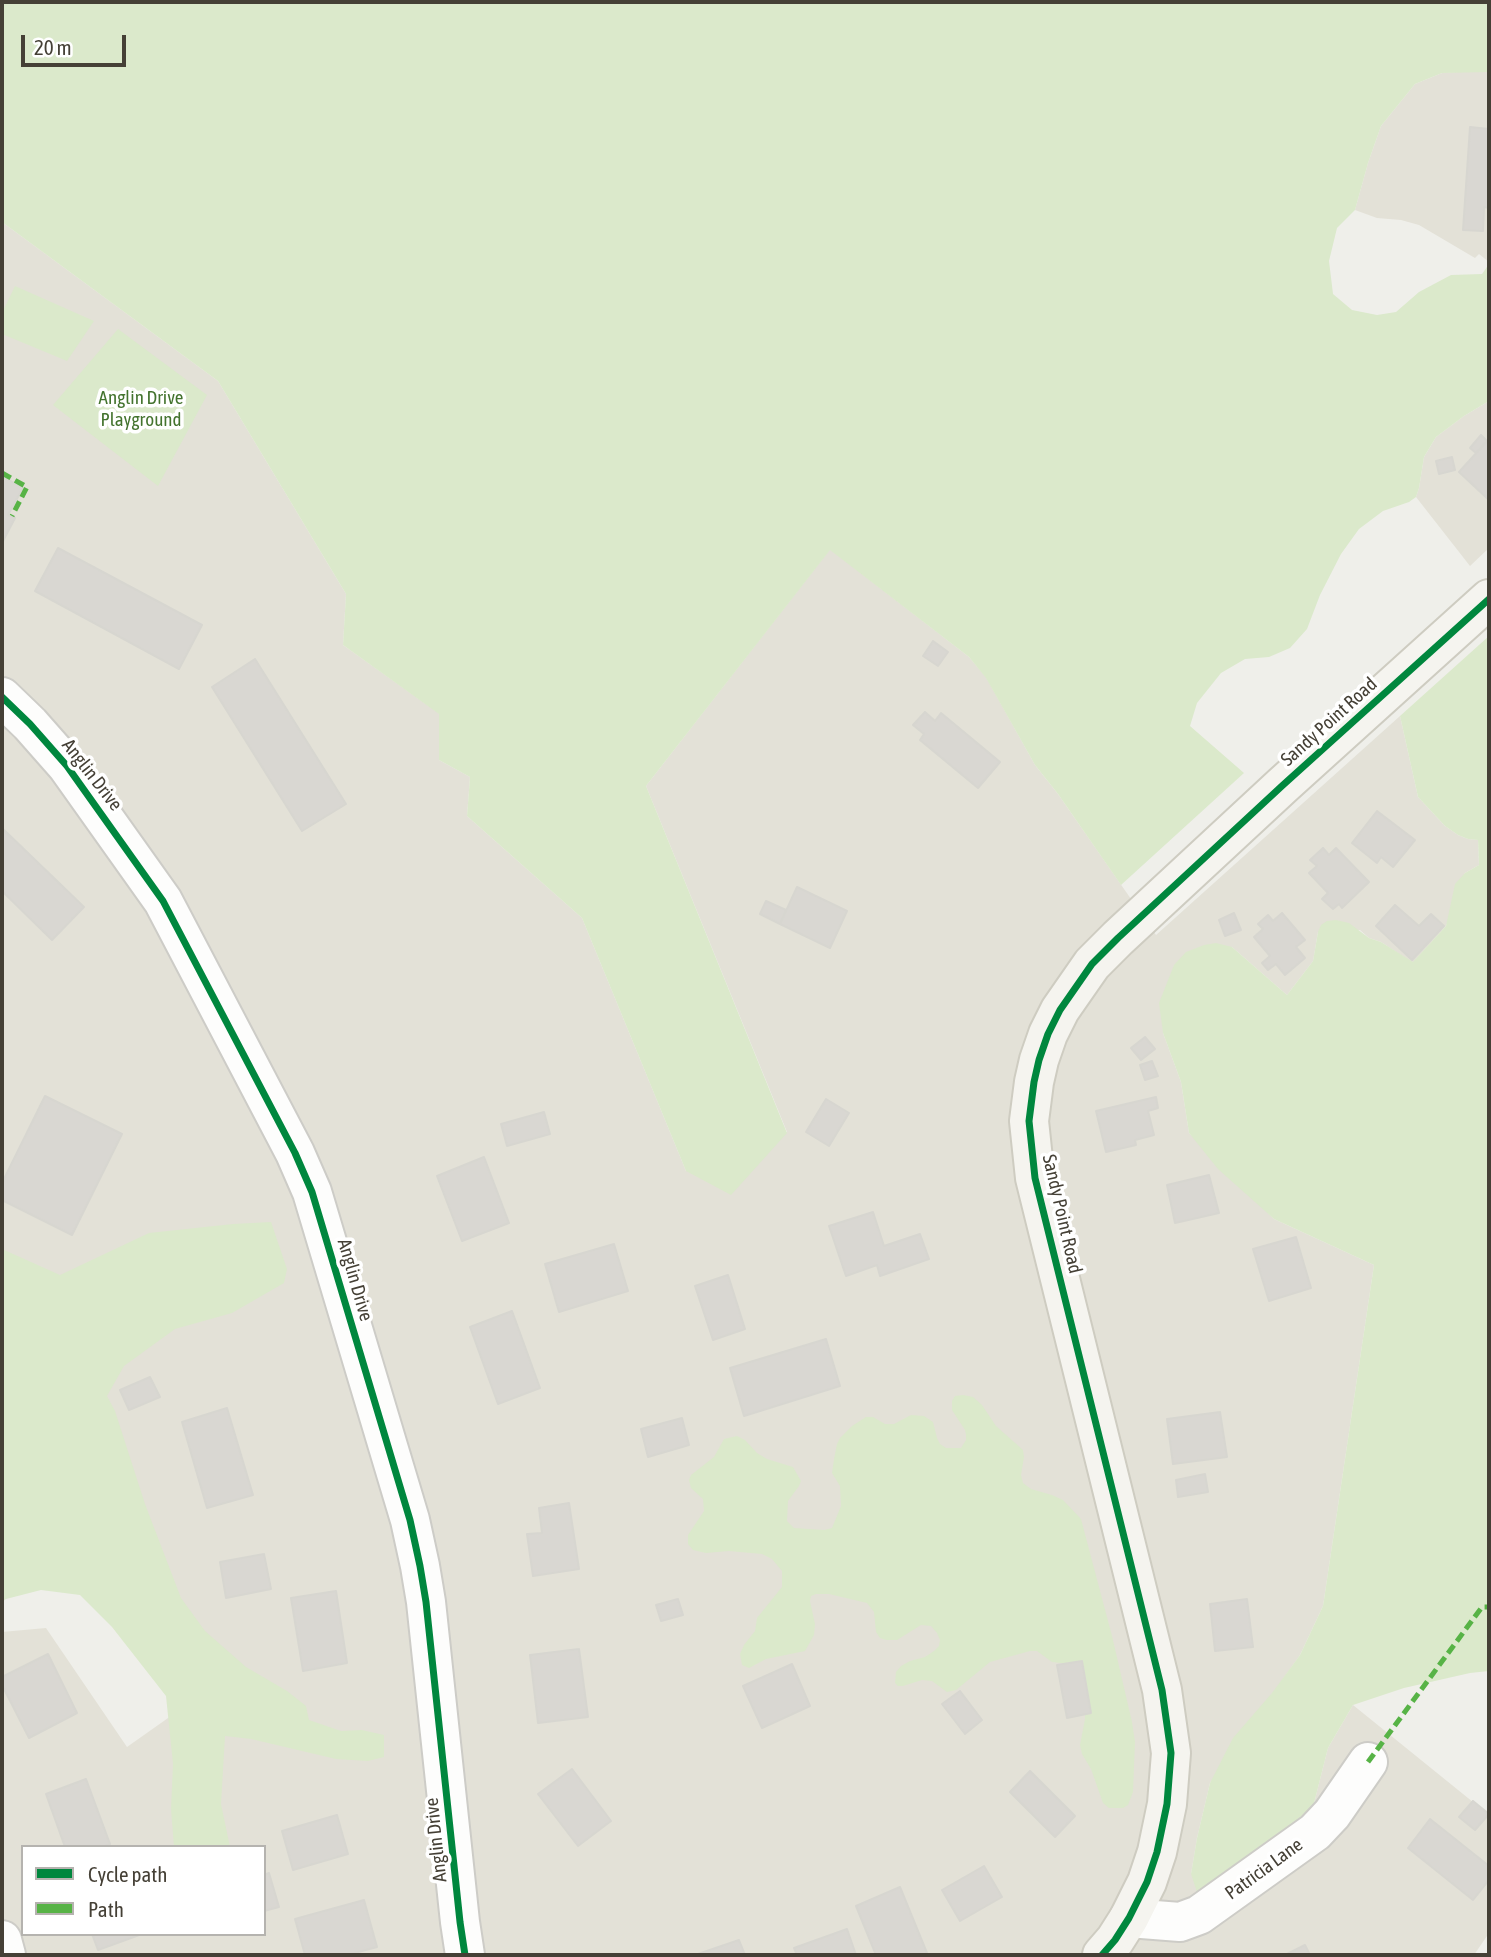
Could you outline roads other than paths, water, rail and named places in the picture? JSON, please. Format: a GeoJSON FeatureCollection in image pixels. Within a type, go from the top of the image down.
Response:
{"type":"FeatureCollection","features":[{"type":"Feature","properties":{"kind":"street","name":"Sandy Point Road"},"geometry":{"type":"LineString","coordinates":[[1103,1955],[1129,1918],[1147,1882],[1163,1827],[1170,1780],[1169,1741],[1162,1690],[1035,1178],[1030,1121],[1039,1060],[1060,1010],[1093,964],[1118,938],[1489,599]]}},
{"type":"Feature","properties":{"kind":"street","name":"Anglin Drive"},"geometry":{"type":"LineString","coordinates":[[2,696],[67,766],[163,901],[313,1192],[410,1520],[420,1566],[465,1955]]}},
{"type":"Feature","properties":{"kind":"street","name":"Patricia Lane"},"geometry":{"type":"LineString","coordinates":[[1129,1918],[1180,1922],[1199,1916],[1315,1832],[1332,1814],[1368,1762]]}},
{"type":"Feature","properties":{"kind":"street"},"geometry":{"type":"LineString","coordinates":[[2,1940],[6,1955]]}},
{"type":"Feature","properties":{"kind":"park label","name":"Anglin Drive Playground"},"geometry":{"type":"Point","coordinates":[141,409]}}]}
